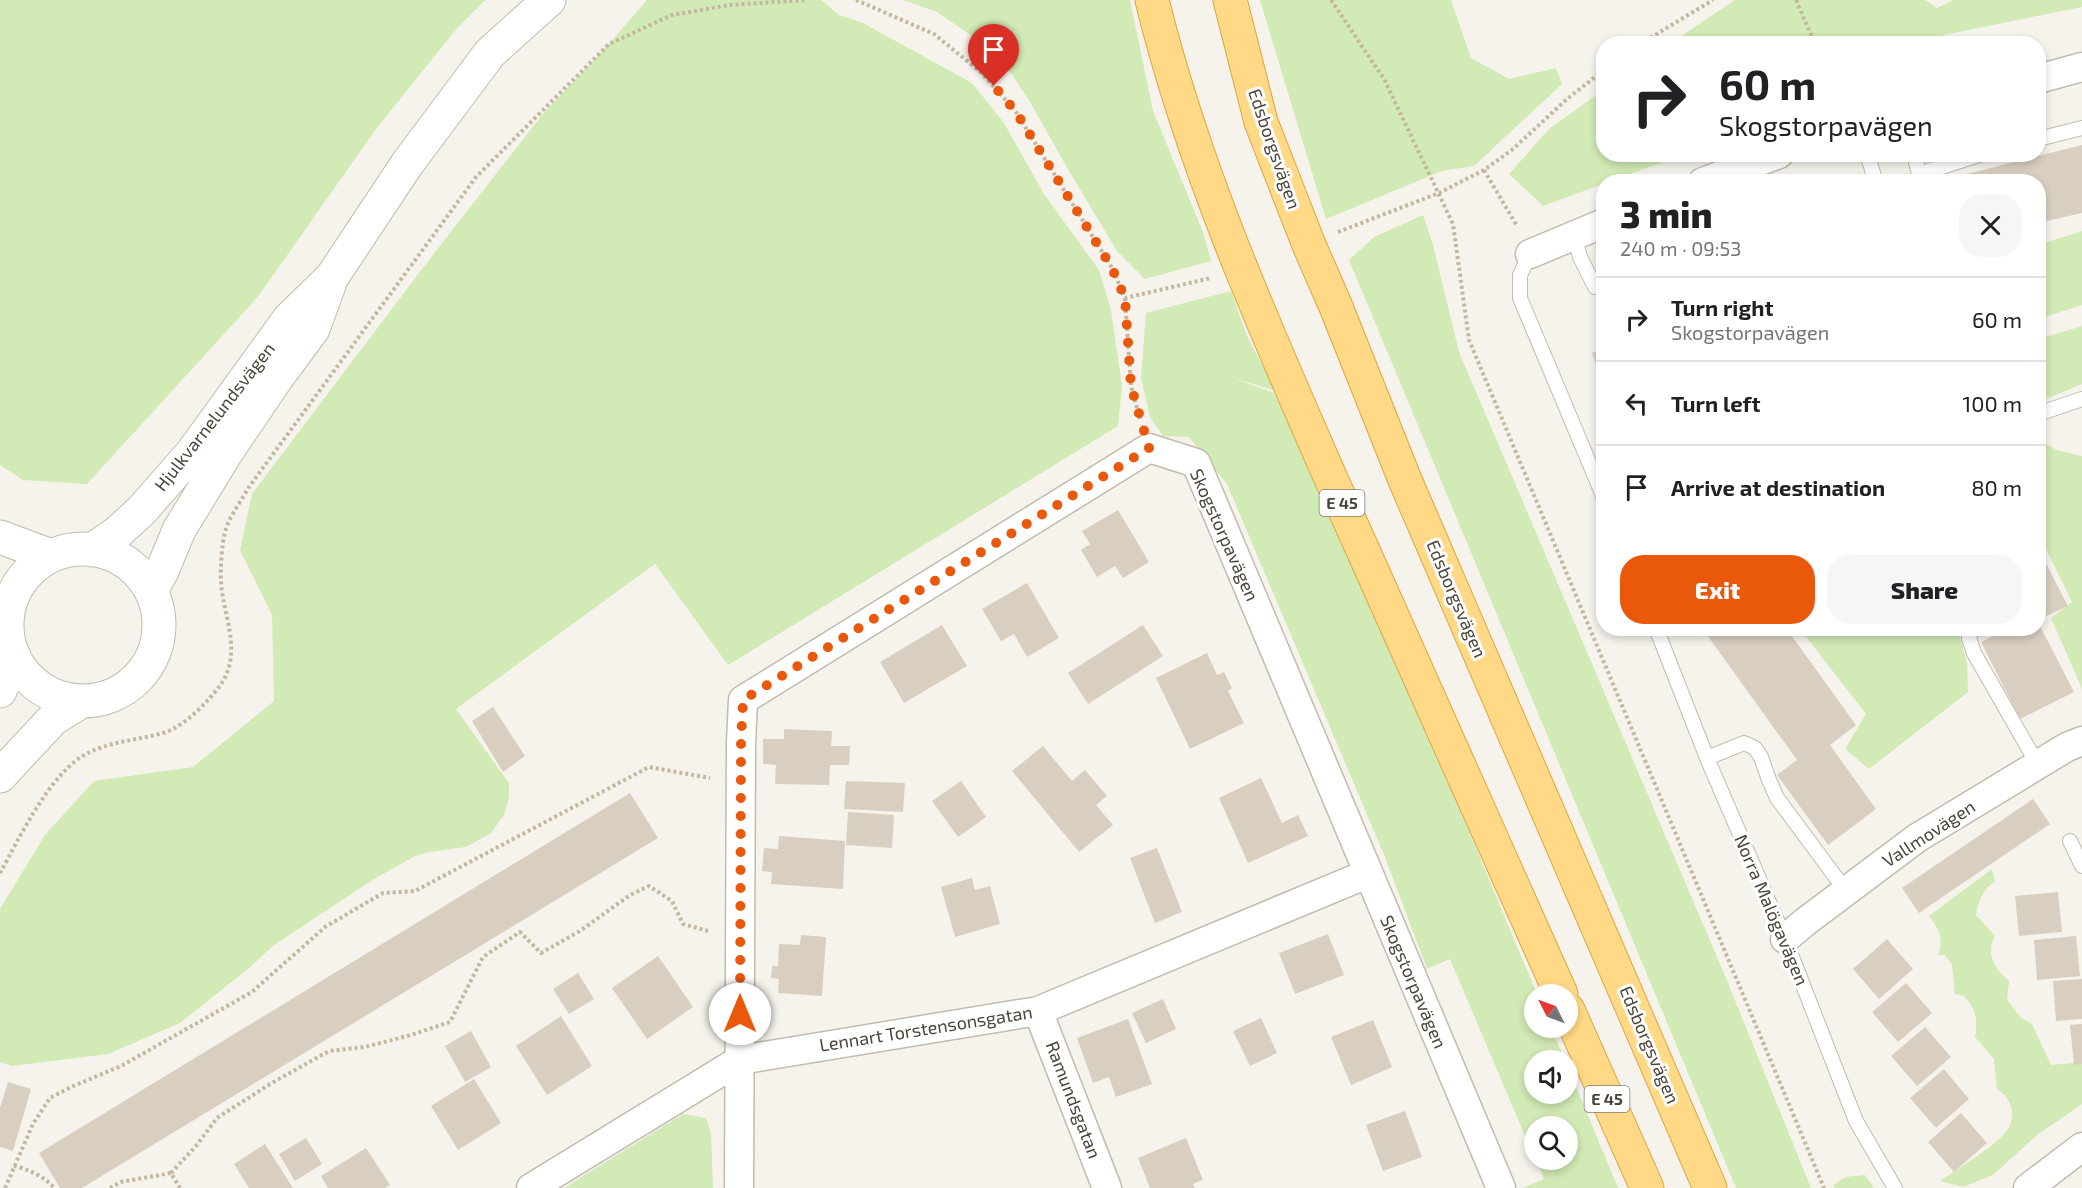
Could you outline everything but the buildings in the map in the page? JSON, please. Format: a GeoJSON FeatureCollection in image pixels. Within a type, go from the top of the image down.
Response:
{"type":"FeatureCollection","features":[{"type":"Feature","properties":{"kind":"highway","name":"E 45"},"geometry":{"type":"LineString","coordinates":[[1152,0],[1166,55],[1225,232],[1324,462],[1557,984]]}},
{"type":"Feature","properties":{"kind":"highway","name":"Edsborgsvägen"},"geometry":{"type":"LineString","coordinates":[[1230,0],[1262,122],[1309,245],[1405,480],[1710,1188]]}},
{"type":"Feature","properties":{"kind":"highway","name":"E 45"},"geometry":{"type":"LineString","coordinates":[[1578,1033],[1647,1188]]}},
{"type":"Feature","properties":{"kind":"street","name":"Hjulkvarnelundsvägen"},"geometry":{"type":"LineString","coordinates":[[92,550],[117,533],[192,453],[289,319],[332,277],[407,164],[490,53],[549,0]]}},
{"type":"Feature","properties":{"kind":"street"},"geometry":{"type":"LineString","coordinates":[[2046,76],[2082,67]]}},
{"type":"Feature","properties":{"kind":"street"},"geometry":{"type":"LineString","coordinates":[[1725,174],[1757,162]]}},
{"type":"Feature","properties":{"kind":"street"},"geometry":{"type":"LineString","coordinates":[[1530,254],[1596,226]]}},
{"type":"Feature","properties":{"kind":"street","name":"Hjulkvarnelundsvägen"},"geometry":{"type":"LineString","coordinates":[[151,591],[179,530],[196,501],[276,379],[313,329],[332,277]]}},
{"type":"Feature","properties":{"kind":"street"},"geometry":{"type":"LineString","coordinates":[[739,1188],[743,700],[1149,448]]}},
{"type":"Feature","properties":{"kind":"street","name":"Skogstorpavägen"},"geometry":{"type":"LineString","coordinates":[[1149,448],[1196,463],[1501,1188]]}},
{"type":"Feature","properties":{"kind":"street"},"geometry":{"type":"LineString","coordinates":[[0,537],[51,556]]}},
{"type":"Feature","properties":{"kind":"street"},"geometry":{"type":"LineString","coordinates":[[71,550],[92,550],[113,555],[137,571],[151,591],[158,611],[159,626],[157,640],[146,668],[136,679],[111,695],[97,700],[82,700],[53,695],[25,674],[14,656],[4,612],[22,579],[32,568],[51,556],[71,550]]}},
{"type":"Feature","properties":{"kind":"street"},"geometry":{"type":"LineString","coordinates":[[0,691],[14,656]]}},
{"type":"Feature","properties":{"kind":"street"},"geometry":{"type":"LineString","coordinates":[[0,776],[53,719],[82,700]]}},
{"type":"Feature","properties":{"kind":"street","name":"Vallmovägen"},"geometry":{"type":"LineString","coordinates":[[1785,939],[1917,838],[2067,747],[2082,741]]}},
{"type":"Feature","properties":{"kind":"street","name":"Lennart Torstensonsgatan"},"geometry":{"type":"LineString","coordinates":[[531,1188],[740,1060],[1038,1011],[1367,874]]}},
{"type":"Feature","properties":{"kind":"street","name":"Ramundsgatan"},"geometry":{"type":"LineString","coordinates":[[1038,1011],[1107,1188]]}},
{"type":"Feature","properties":{"kind":"street"},"geometry":{"type":"LineString","coordinates":[[2028,1188],[2082,1147]]}},
{"type":"Feature","properties":{"kind":"lane"},"geometry":{"type":"LineString","coordinates":[[2046,137],[2082,128]]}},
{"type":"Feature","properties":{"kind":"lane"},"geometry":{"type":"LineString","coordinates":[[1919,174],[1957,162]]}},
{"type":"Feature","properties":{"kind":"lane"},"geometry":{"type":"LineString","coordinates":[[1574,236],[1580,257],[1596,287]]}},
{"type":"Feature","properties":{"kind":"lane"},"geometry":{"type":"LineString","coordinates":[[1530,254],[1520,275],[1520,298],[1596,479]]}},
{"type":"Feature","properties":{"kind":"lane"},"geometry":{"type":"LineString","coordinates":[[2046,411],[2082,399]]}},
{"type":"Feature","properties":{"kind":"lane","name":"Norra Malögavägen"},"geometry":{"type":"LineString","coordinates":[[1659,636],[1707,758],[1785,939],[1856,1121],[1895,1188]]}},
{"type":"Feature","properties":{"kind":"lane"},"geometry":{"type":"LineString","coordinates":[[1970,636],[1974,653],[2037,765]]}},
{"type":"Feature","properties":{"kind":"lane"},"geometry":{"type":"LineString","coordinates":[[1707,758],[1744,743],[1755,748],[1761,757],[1777,798],[1846,891]]}},
{"type":"Feature","properties":{"kind":"lane"},"geometry":{"type":"LineString","coordinates":[[2070,841],[2082,866]]}},
{"type":"Feature","properties":{"kind":"path"},"geometry":{"type":"LineString","coordinates":[[0,873],[41,803],[64,770],[88,753],[133,738],[164,733],[184,722],[222,683],[230,665],[232,640],[220,581],[225,530],[249,487],[476,177],[609,44],[672,15],[730,5],[806,0]]}},
{"type":"Feature","properties":{"kind":"path"},"geometry":{"type":"LineString","coordinates":[[856,0],[934,34],[982,73],[1016,112],[1112,268],[1125,298],[1131,386],[1149,448]]}},
{"type":"Feature","properties":{"kind":"path"},"geometry":{"type":"LineString","coordinates":[[1331,0],[1384,79],[1453,225],[1469,340],[1824,1188]]}},
{"type":"Feature","properties":{"kind":"path"},"geometry":{"type":"LineString","coordinates":[[1653,36],[1713,0]]}},
{"type":"Feature","properties":{"kind":"path"},"geometry":{"type":"LineString","coordinates":[[1796,0],[1812,36]]}},
{"type":"Feature","properties":{"kind":"path"},"geometry":{"type":"LineString","coordinates":[[1338,232],[1439,193],[1484,170],[1513,149],[1567,99],[1596,76]]}},
{"type":"Feature","properties":{"kind":"path"},"geometry":{"type":"LineString","coordinates":[[1484,170],[1513,217],[1530,254]]}},
{"type":"Feature","properties":{"kind":"path"},"geometry":{"type":"LineString","coordinates":[[1125,298],[1220,276]]}},
{"type":"Feature","properties":{"kind":"path"},"geometry":{"type":"LineString","coordinates":[[5,1188],[33,1124],[50,1098],[121,1066],[252,992],[325,927],[382,892],[415,891],[649,767],[714,779]]}},
{"type":"Feature","properties":{"kind":"path"},"geometry":{"type":"LineString","coordinates":[[110,1188],[121,1182],[171,1173],[196,1146],[217,1118],[270,1084],[329,1051],[365,1047],[450,1022],[483,957],[520,933],[541,953],[580,931],[630,895],[649,886],[672,901],[683,924],[714,933]]}},
{"type":"Feature","properties":{"kind":"path"},"geometry":{"type":"LineString","coordinates":[[14,1166],[27,1168],[51,1183],[54,1188]]}},
{"type":"Feature","properties":{"kind":"path"},"geometry":{"type":"LineString","coordinates":[[171,1173],[180,1188]]}},
{"type":"Feature","properties":{"kind":"green space"},"geometry":{"type":"Polygon","coordinates":[[[0,0],[485,0],[458,27],[376,129],[257,298],[87,484],[23,480],[0,465],[0,0]]]}},
{"type":"Feature","properties":{"kind":"green space"},"geometry":{"type":"Polygon","coordinates":[[[647,0],[821,0],[839,15],[863,23],[972,83],[1004,123],[1044,194],[1099,270],[1111,310],[1122,386],[1118,426],[728,665],[655,564],[456,709],[509,783],[509,798],[504,815],[491,833],[466,847],[415,856],[374,879],[274,945],[180,1023],[108,1054],[12,1066],[0,1062],[0,909],[45,835],[94,781],[193,767],[274,701],[272,615],[240,550],[252,494],[542,115],[647,0]]]}},
{"type":"Feature","properties":{"kind":"green space"},"geometry":{"type":"Polygon","coordinates":[[[903,0],[1130,0],[1153,111],[1203,232],[1211,261],[1145,279],[1117,251],[1030,102],[998,54],[937,12],[903,0]]]}},
{"type":"Feature","properties":{"kind":"green space"},"geometry":{"type":"Polygon","coordinates":[[[1260,0],[1451,0],[1471,58],[1509,79],[1556,68],[1562,84],[1474,166],[1442,171],[1326,219],[1260,0]]]}},
{"type":"Feature","properties":{"kind":"green space"},"geometry":{"type":"Polygon","coordinates":[[[1735,0],[1925,0],[1937,8],[1953,0],[2082,0],[2082,7],[1943,36],[1681,36],[1735,0]]]}},
{"type":"Feature","properties":{"kind":"green space"},"geometry":{"type":"Polygon","coordinates":[[[1596,95],[1596,162],[1664,162],[1630,174],[1596,174],[1596,187],[1543,206],[1509,174],[1549,129],[1596,95]]]}},
{"type":"Feature","properties":{"kind":"green space"},"geometry":{"type":"Polygon","coordinates":[[[1423,215],[1433,245],[1459,352],[1726,978],[1811,1188],[1736,1188],[1349,260],[1374,237],[1423,215]]]}},
{"type":"Feature","properties":{"kind":"green space"},"geometry":{"type":"Polygon","coordinates":[[[2082,231],[2082,305],[2046,317],[2046,243],[2082,231]]]}},
{"type":"Feature","properties":{"kind":"green space"},"geometry":{"type":"Polygon","coordinates":[[[1231,291],[1247,336],[1276,391],[1230,377],[1274,393],[1335,512],[1533,984],[1524,984],[1524,1038],[1555,1038],[1561,1050],[1524,1050],[1524,1104],[1578,1104],[1578,1091],[1618,1188],[1522,1188],[1544,1179],[1540,1170],[1578,1170],[1578,1116],[1524,1116],[1524,1133],[1450,959],[1427,969],[1385,857],[1227,484],[1189,437],[1163,436],[1150,417],[1141,378],[1146,313],[1231,291]]]}},
{"type":"Feature","properties":{"kind":"green space"},"geometry":{"type":"Polygon","coordinates":[[[2082,326],[2082,384],[2046,399],[2046,337],[2082,326]]]}},
{"type":"Feature","properties":{"kind":"green space"},"geometry":{"type":"Polygon","coordinates":[[[2046,444],[2057,450],[2082,456],[2082,689],[2051,618],[2072,602],[2046,549],[2046,444]]]}},
{"type":"Feature","properties":{"kind":"green space"},"geometry":{"type":"Polygon","coordinates":[[[1805,636],[1960,636],[1967,663],[1968,692],[1869,769],[1845,749],[1866,714],[1805,636]]]}},
{"type":"Feature","properties":{"kind":"green space"},"geometry":{"type":"Polygon","coordinates":[[[1992,869],[1995,882],[1982,896],[1976,915],[1995,936],[1991,955],[2000,972],[2009,981],[2007,1000],[2021,1018],[2032,1024],[2051,1065],[2082,1062],[2082,1104],[2037,1135],[1993,1175],[1963,1187],[1940,1181],[1987,1149],[2003,1135],[2011,1123],[2012,1112],[2006,1097],[1997,1089],[1994,1059],[1975,1037],[1974,1010],[1964,996],[1955,994],[1952,965],[1945,955],[1938,955],[1941,944],[1940,934],[1929,916],[1992,869]]]}},
{"type":"Feature","properties":{"kind":"green space"},"geometry":{"type":"Polygon","coordinates":[[[683,1114],[706,1118],[711,1133],[713,1188],[564,1188],[683,1114]]]}},
{"type":"Feature","properties":{"kind":"green space"},"geometry":{"type":"Polygon","coordinates":[[[1865,1175],[1874,1188],[1835,1188],[1833,1185],[1846,1177],[1865,1175]]]}},
{"type":"Feature","properties":{"kind":"route"},"geometry":{"type":"LineString","coordinates":[[740,1014],[743,700],[1149,448],[1131,386],[1125,298],[1112,268],[1016,112],[994,86]]}}]}
